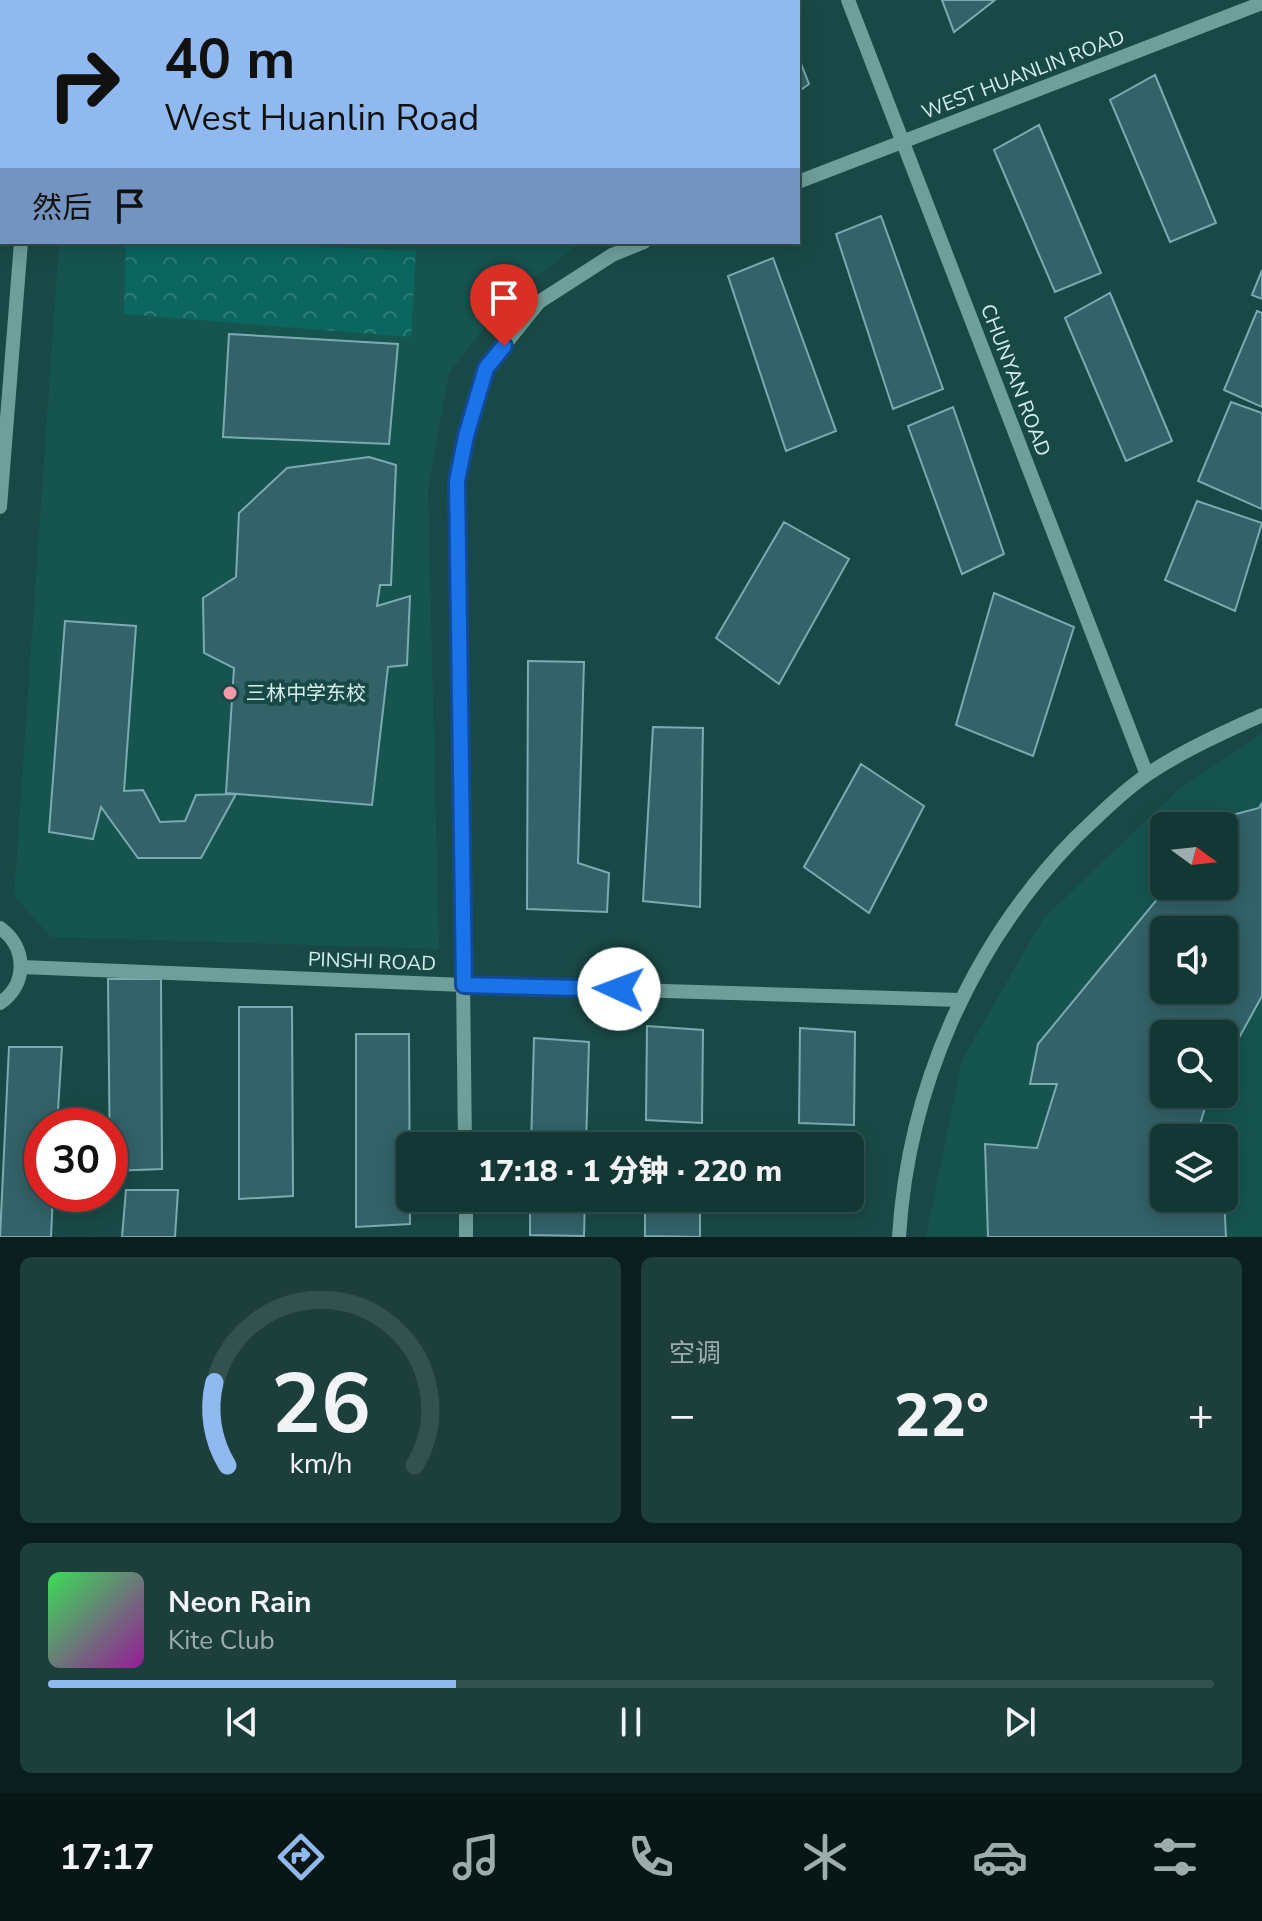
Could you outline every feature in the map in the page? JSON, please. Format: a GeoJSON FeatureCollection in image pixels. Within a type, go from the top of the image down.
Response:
{"type":"FeatureCollection","features":[{"type":"Feature","properties":{"kind":"street","name":"CHUNYAN ROAD"},"geometry":{"type":"LineString","coordinates":[[848,0],[1147,775]]}},
{"type":"Feature","properties":{"kind":"street","name":"WEST HUANLIN ROAD"},"geometry":{"type":"LineString","coordinates":[[800,181],[1262,3]]}},
{"type":"Feature","properties":{"kind":"street"},"geometry":{"type":"LineString","coordinates":[[0,507],[21,244]]}},
{"type":"Feature","properties":{"kind":"street"},"geometry":{"type":"LineString","coordinates":[[465,1132],[457,481],[466,436],[486,368],[539,302],[612,255],[639,244]]}},
{"type":"Feature","properties":{"kind":"street"},"geometry":{"type":"LineString","coordinates":[[899,1237],[914,1133],[935,1061],[960,1000],[1006,922],[1048,867],[1097,817],[1147,775],[1204,741],[1262,715]]}},
{"type":"Feature","properties":{"kind":"street"},"geometry":{"type":"LineString","coordinates":[[0,928],[10,935],[18,948],[22,967],[18,984],[0,1003]]}},
{"type":"Feature","properties":{"kind":"street","name":"PINSHI ROAD"},"geometry":{"type":"LineString","coordinates":[[22,967],[464,985],[960,1000]]}},
{"type":"Feature","properties":{"kind":"street"},"geometry":{"type":"LineString","coordinates":[[466,1212],[466,1237]]}},
{"type":"Feature","properties":{"kind":"shaded area","name":"三林中学东校"},"geometry":{"type":"Polygon","coordinates":[[[59,244],[579,244],[507,298],[449,373],[428,489],[439,949],[51,937],[14,896],[59,244]]]}},
{"type":"Feature","properties":{"kind":"shaded area"},"geometry":{"type":"Polygon","coordinates":[[[1262,734],[1262,1237],[926,1237],[962,1060],[1043,919],[1150,817],[1150,900],[1238,900],[1238,812],[1155,812],[1179,789],[1262,734]]]}},
{"type":"Feature","properties":{"kind":"green space"},"geometry":{"type":"Polygon","coordinates":[[[126,244],[251,244],[416,251],[411,337],[124,314],[126,244]]]}},
{"type":"Feature","properties":{"kind":"building"},"geometry":{"type":"Polygon","coordinates":[[[942,0],[995,0],[954,32],[942,0]]]}},
{"type":"Feature","properties":{"kind":"building"},"geometry":{"type":"Polygon","coordinates":[[[800,61],[809,84],[800,91],[800,61]]]}},
{"type":"Feature","properties":{"kind":"building"},"geometry":{"type":"Polygon","coordinates":[[[1155,75],[1216,223],[1170,242],[1110,100],[1155,75]]]}},
{"type":"Feature","properties":{"kind":"building"},"geometry":{"type":"Polygon","coordinates":[[[1039,125],[1101,273],[1055,292],[994,150],[1039,125]]]}},
{"type":"Feature","properties":{"kind":"building"},"geometry":{"type":"Polygon","coordinates":[[[881,216],[943,389],[893,409],[836,234],[881,216]]]}},
{"type":"Feature","properties":{"kind":"building"},"geometry":{"type":"Polygon","coordinates":[[[773,258],[836,431],[786,451],[728,276],[773,258]]]}},
{"type":"Feature","properties":{"kind":"building"},"geometry":{"type":"Polygon","coordinates":[[[1262,270],[1262,299],[1252,295],[1262,270]]]}},
{"type":"Feature","properties":{"kind":"building"},"geometry":{"type":"Polygon","coordinates":[[[1110,293],[1172,441],[1126,461],[1065,318],[1110,293]]]}},
{"type":"Feature","properties":{"kind":"building"},"geometry":{"type":"Polygon","coordinates":[[[1257,311],[1262,313],[1262,407],[1224,390],[1257,311]]]}},
{"type":"Feature","properties":{"kind":"building"},"geometry":{"type":"Polygon","coordinates":[[[229,334],[398,344],[389,444],[223,437],[229,334]]]}},
{"type":"Feature","properties":{"kind":"building"},"geometry":{"type":"Polygon","coordinates":[[[1231,402],[1262,413],[1262,509],[1198,481],[1231,402]]]}},
{"type":"Feature","properties":{"kind":"building"},"geometry":{"type":"Polygon","coordinates":[[[953,407],[1004,554],[962,574],[908,426],[953,407]]]}},
{"type":"Feature","properties":{"kind":"building"},"geometry":{"type":"Polygon","coordinates":[[[369,457],[396,465],[391,585],[380,585],[377,606],[410,596],[407,665],[388,667],[372,805],[226,793],[234,668],[204,653],[203,598],[236,577],[239,513],[287,468],[369,457]]]}},
{"type":"Feature","properties":{"kind":"building"},"geometry":{"type":"Polygon","coordinates":[[[1197,501],[1262,523],[1235,611],[1165,580],[1197,501]]]}},
{"type":"Feature","properties":{"kind":"building"},"geometry":{"type":"Polygon","coordinates":[[[784,522],[849,559],[779,684],[716,638],[784,522]]]}},
{"type":"Feature","properties":{"kind":"building"},"geometry":{"type":"Polygon","coordinates":[[[994,593],[1074,627],[1033,756],[956,725],[994,593]]]}},
{"type":"Feature","properties":{"kind":"building"},"geometry":{"type":"Polygon","coordinates":[[[65,621],[136,626],[124,791],[143,790],[160,822],[185,821],[196,795],[236,794],[201,858],[138,858],[101,807],[93,839],[49,832],[65,621]]]}},
{"type":"Feature","properties":{"kind":"building"},"geometry":{"type":"Polygon","coordinates":[[[528,661],[584,662],[578,863],[609,873],[607,912],[527,909],[528,661]]]}},
{"type":"Feature","properties":{"kind":"building"},"geometry":{"type":"Polygon","coordinates":[[[653,727],[703,728],[700,907],[643,901],[653,727]]]}},
{"type":"Feature","properties":{"kind":"building"},"geometry":{"type":"Polygon","coordinates":[[[861,764],[924,806],[869,913],[804,867],[861,764]]]}},
{"type":"Feature","properties":{"kind":"building"},"geometry":{"type":"Polygon","coordinates":[[[1262,803],[1262,996],[1238,1040],[1238,1020],[1150,1020],[1150,1108],[1205,1108],[1200,1124],[1150,1124],[1150,1212],[1225,1212],[1226,1237],[988,1237],[985,1144],[1037,1148],[1057,1084],[1030,1084],[1038,1044],[1156,900],[1238,900],[1238,814],[1259,808],[1262,803]]]}},
{"type":"Feature","properties":{"kind":"building"},"geometry":{"type":"Polygon","coordinates":[[[108,979],[161,979],[162,1169],[128,1170],[128,1108],[109,1108],[108,979]]]}},
{"type":"Feature","properties":{"kind":"building"},"geometry":{"type":"Polygon","coordinates":[[[239,1007],[292,1007],[293,1196],[239,1199],[239,1007]]]}},
{"type":"Feature","properties":{"kind":"building"},"geometry":{"type":"Polygon","coordinates":[[[647,1026],[703,1030],[702,1123],[646,1120],[647,1026]]]}},
{"type":"Feature","properties":{"kind":"building"},"geometry":{"type":"Polygon","coordinates":[[[800,1028],[855,1032],[854,1125],[799,1123],[800,1028]]]}},
{"type":"Feature","properties":{"kind":"building"},"geometry":{"type":"Polygon","coordinates":[[[356,1034],[409,1034],[410,1132],[396,1132],[396,1212],[410,1212],[410,1224],[356,1227],[356,1034]]]}},
{"type":"Feature","properties":{"kind":"building"},"geometry":{"type":"Polygon","coordinates":[[[534,1038],[589,1042],[586,1132],[531,1132],[534,1038]]]}},
{"type":"Feature","properties":{"kind":"building"},"geometry":{"type":"Polygon","coordinates":[[[9,1047],[62,1047],[58,1108],[24,1108],[24,1212],[52,1212],[51,1237],[0,1237],[9,1047]]]}},
{"type":"Feature","properties":{"kind":"building"},"geometry":{"type":"Polygon","coordinates":[[[128,1190],[178,1190],[175,1237],[122,1237],[124,1212],[128,1212],[128,1190]]]}},
{"type":"Feature","properties":{"kind":"building"},"geometry":{"type":"Polygon","coordinates":[[[530,1212],[585,1212],[584,1236],[530,1235],[530,1212]]]}},
{"type":"Feature","properties":{"kind":"building"},"geometry":{"type":"Polygon","coordinates":[[[645,1212],[700,1212],[700,1237],[645,1236],[645,1212]]]}},
{"type":"Feature","properties":{"kind":"place","name":"三林中学东校"},"geometry":{"type":"Point","coordinates":[230,693]}},
{"type":"Feature","properties":{"kind":"route"},"geometry":{"type":"LineString","coordinates":[[504,346],[486,368],[466,436],[457,481],[464,985],[619,989]]}}]}
